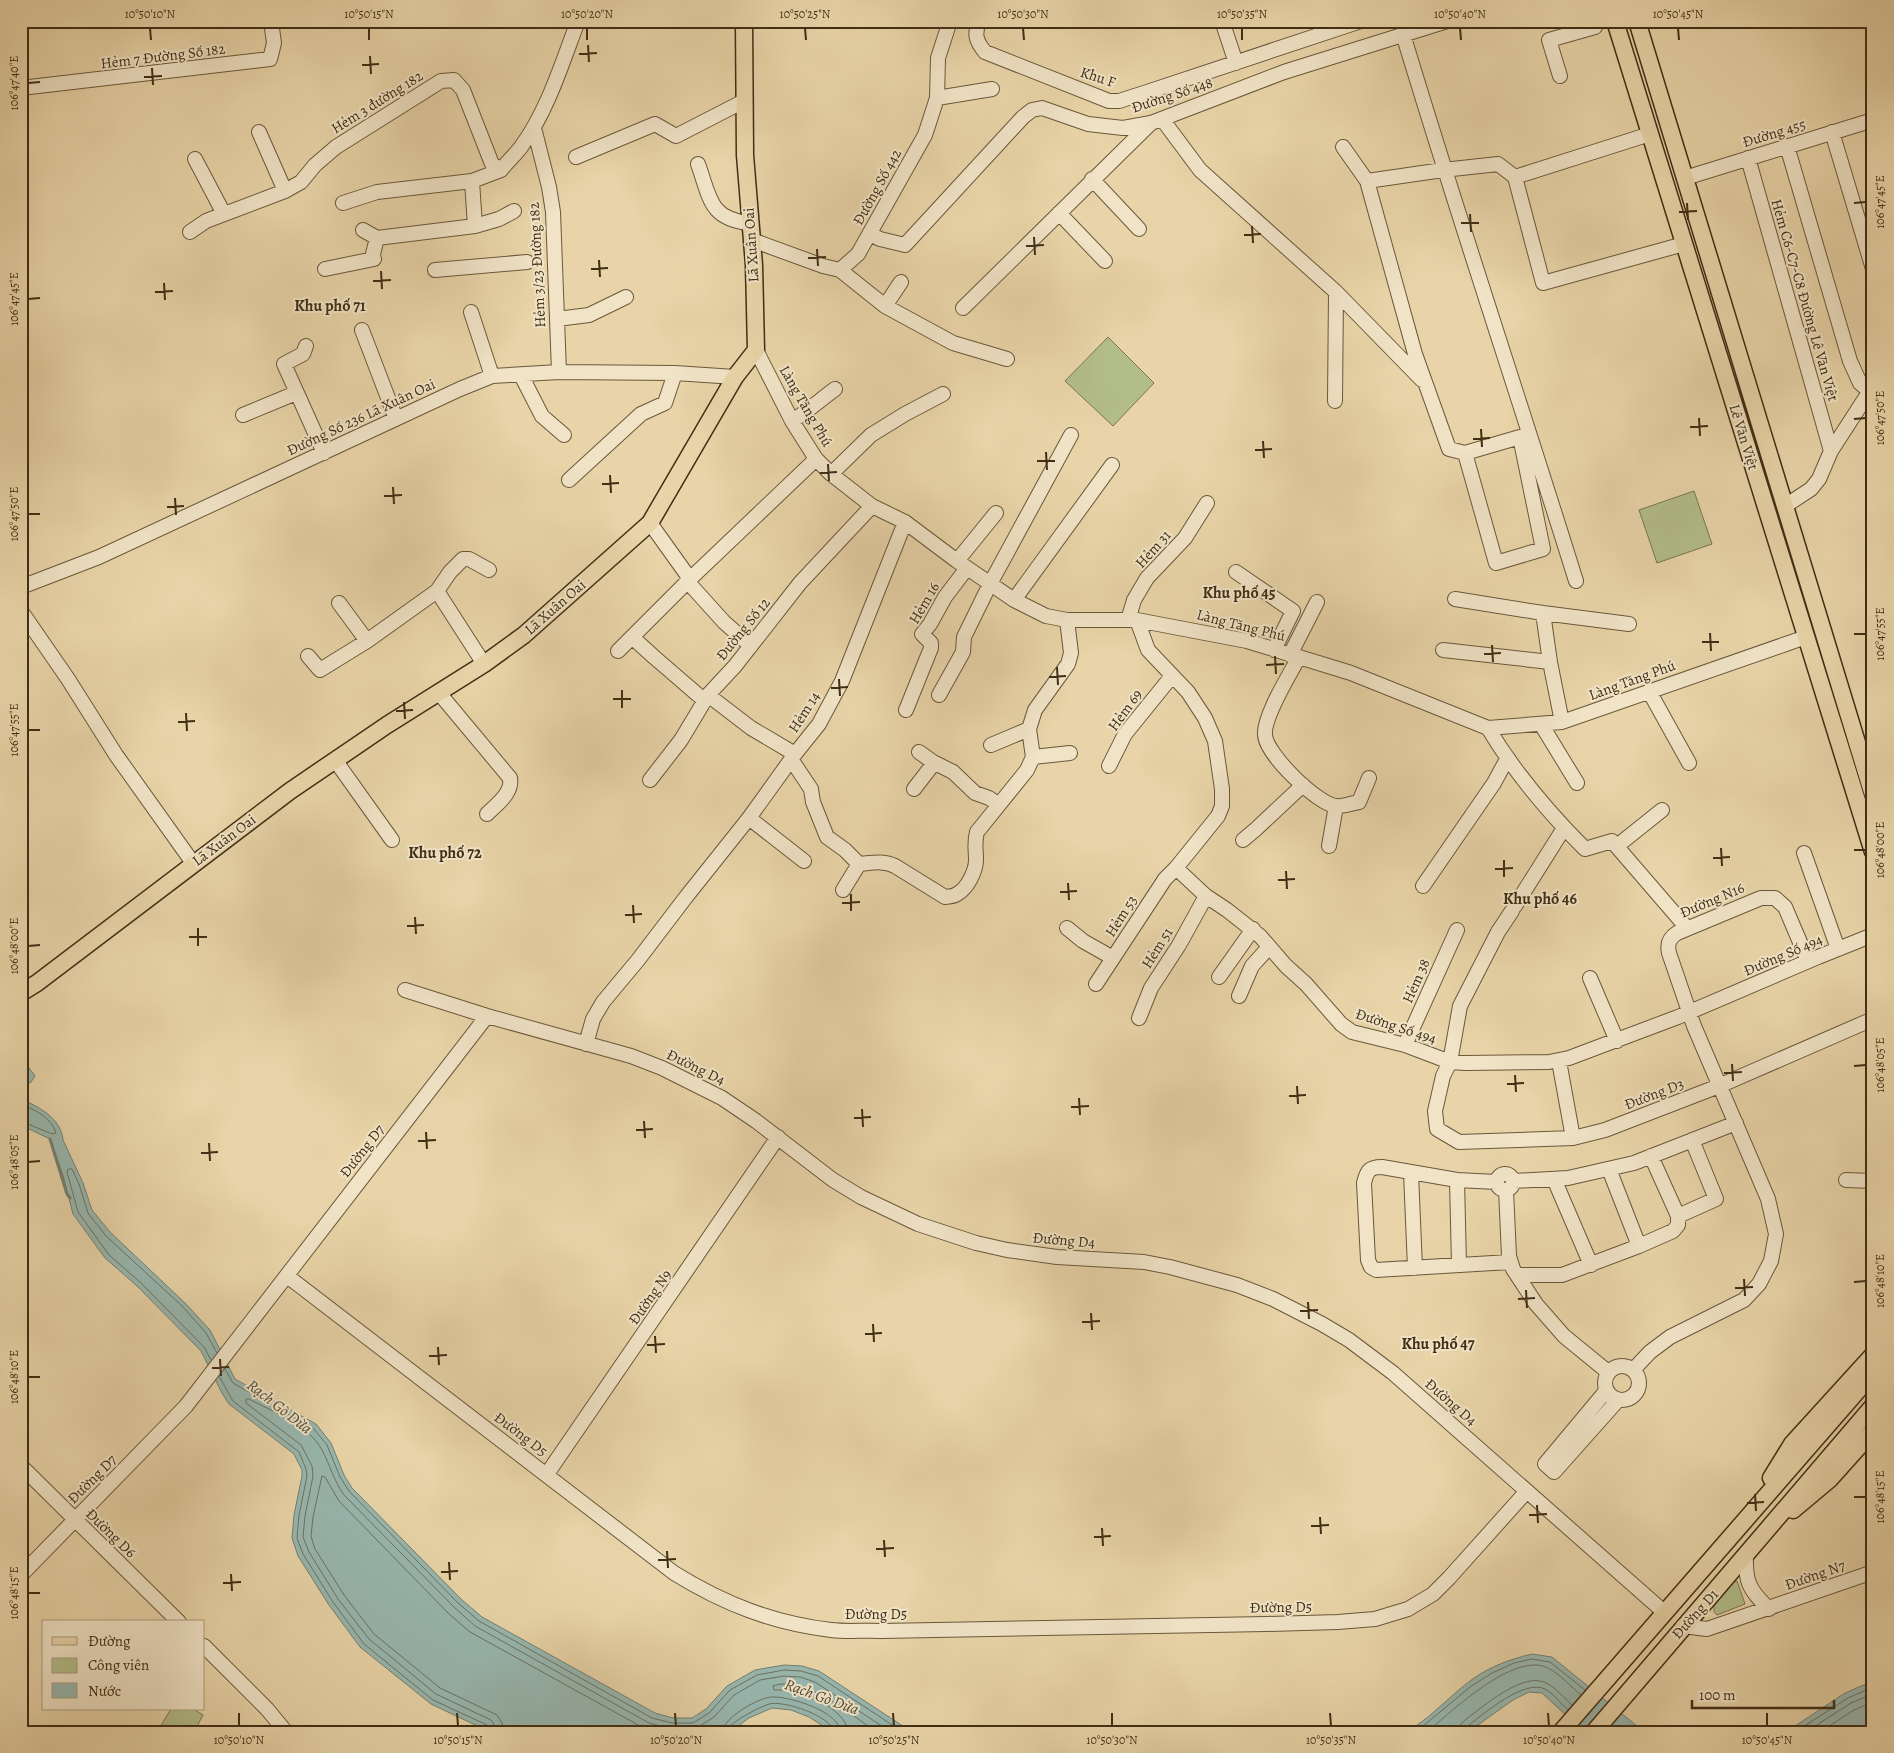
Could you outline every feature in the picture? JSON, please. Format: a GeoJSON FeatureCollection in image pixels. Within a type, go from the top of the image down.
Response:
{"type":"FeatureCollection","features":[{"type":"Feature","properties":{"kind":"main road","name":"Lã Xuân Oai"},"geometry":{"type":"LineString","coordinates":[[21,993],[37,983],[290,791],[484,664],[524,634],[650,523],[735,377],[756,350],[752,240],[749,222],[745,155],[744,21]]}},
{"type":"Feature","properties":{"kind":"main road","name":"Lê Văn Việt"},"geometry":{"type":"LineString","coordinates":[[1615,21],[1873,852]]}},
{"type":"Feature","properties":{"kind":"main road","name":"Lê Văn Việt"},"geometry":{"type":"LineString","coordinates":[[1637,21],[1823,631],[1870,773],[1873,795]]}},
{"type":"Feature","properties":{"kind":"main road"},"geometry":{"type":"LineString","coordinates":[[1666,184],[1685,178]]}},
{"type":"Feature","properties":{"kind":"main road"},"geometry":{"type":"LineString","coordinates":[[1806,637],[1823,631]]}},
{"type":"Feature","properties":{"kind":"main road"},"geometry":{"type":"LineString","coordinates":[[1851,782],[1870,773]]}},
{"type":"Feature","properties":{"kind":"main road"},"geometry":{"type":"LineString","coordinates":[[1747,1517],[1792,1444],[1873,1355]]}},
{"type":"Feature","properties":{"kind":"main road","name":"Đường D1"},"geometry":{"type":"LineString","coordinates":[[1552,1732],[1614,1667],[1632,1651],[1873,1373]]}},
{"type":"Feature","properties":{"kind":"main road","name":"Đường D1"},"geometry":{"type":"LineString","coordinates":[[1594,1732],[1873,1406]]}},
{"type":"Feature","properties":{"kind":"main road"},"geometry":{"type":"LineString","coordinates":[[1765,1531],[1830,1479],[1873,1431]]}},
{"type":"Feature","properties":{"kind":"main road","name":"Đường D1"},"geometry":{"type":"LineString","coordinates":[[1561,1732],[1614,1667]]}},
{"type":"Feature","properties":{"kind":"street","name":"Hẻm 7 Đường Số 182"},"geometry":{"type":"LineString","coordinates":[[21,88],[270,59],[274,42],[271,21]]}},
{"type":"Feature","properties":{"kind":"street"},"geometry":{"type":"LineString","coordinates":[[343,202],[377,192],[472,181],[500,170],[520,148],[534,128],[578,21]]}},
{"type":"Feature","properties":{"kind":"street","name":"Đường Số 442"},"geometry":{"type":"LineString","coordinates":[[840,270],[858,254],[925,135],[937,98],[938,58],[950,21]]}},
{"type":"Feature","properties":{"kind":"street","name":"Khu F"},"geometry":{"type":"LineString","coordinates":[[978,21],[975,31],[976,39],[985,52],[1109,101],[1119,101],[1360,21]]}},
{"type":"Feature","properties":{"kind":"street"},"geometry":{"type":"LineString","coordinates":[[1222,21],[1236,63]]}},
{"type":"Feature","properties":{"kind":"street","name":"Đường Số 448"},"geometry":{"type":"LineString","coordinates":[[870,234],[880,239],[905,245],[1023,117],[1032,110],[1042,108],[1088,124],[1123,128],[1157,121],[1284,72],[1447,21]]}},
{"type":"Feature","properties":{"kind":"street"},"geometry":{"type":"LineString","coordinates":[[1560,76],[1548,36],[1595,27]]}},
{"type":"Feature","properties":{"kind":"street"},"geometry":{"type":"LineString","coordinates":[[1402,34],[1443,170],[1511,374],[1576,581]]}},
{"type":"Feature","properties":{"kind":"street","name":"Hẻm 3 đường 182"},"geometry":{"type":"LineString","coordinates":[[190,232],[206,221],[285,191],[301,182],[315,165],[336,147],[440,81],[454,80],[462,90],[492,164],[500,170]]}},
{"type":"Feature","properties":{"kind":"street"},"geometry":{"type":"LineString","coordinates":[[937,98],[992,89]]}},
{"type":"Feature","properties":{"kind":"street"},"geometry":{"type":"LineString","coordinates":[[576,157],[655,124],[676,136],[744,101]]}},
{"type":"Feature","properties":{"kind":"street","name":"Đường 455"},"geometry":{"type":"LineString","coordinates":[[1685,178],[1873,120]]}},
{"type":"Feature","properties":{"kind":"street"},"geometry":{"type":"LineString","coordinates":[[963,308],[1092,179],[1157,121],[1200,170],[1336,292],[1426,384]]}},
{"type":"Feature","properties":{"kind":"street","name":"Hẻm 3/23 Đường 182"},"geometry":{"type":"LineString","coordinates":[[534,128],[552,212],[558,372]]}},
{"type":"Feature","properties":{"kind":"street"},"geometry":{"type":"LineString","coordinates":[[259,132],[285,191]]}},
{"type":"Feature","properties":{"kind":"street"},"geometry":{"type":"LineString","coordinates":[[1832,132],[1873,269]]}},
{"type":"Feature","properties":{"kind":"street"},"geometry":{"type":"LineString","coordinates":[[1515,177],[1650,134]]}},
{"type":"Feature","properties":{"kind":"street"},"geometry":{"type":"LineString","coordinates":[[1785,506],[1811,489],[1819,479],[1831,451],[1871,388],[1860,383],[1850,361],[1788,146]]}},
{"type":"Feature","properties":{"kind":"street"},"geometry":{"type":"LineString","coordinates":[[1343,148],[1367,181],[1415,354],[1449,449],[1465,453],[1520,437],[1544,549],[1496,563],[1465,453]]}},
{"type":"Feature","properties":{"kind":"street","name":"Hẻm C6-C7-C8 Đường Lê Văn Việt"},"geometry":{"type":"LineString","coordinates":[[1748,158],[1831,451]]}},
{"type":"Feature","properties":{"kind":"street"},"geometry":{"type":"LineString","coordinates":[[195,159],[224,214]]}},
{"type":"Feature","properties":{"kind":"street"},"geometry":{"type":"LineString","coordinates":[[698,164],[714,208],[729,219],[749,222]]}},
{"type":"Feature","properties":{"kind":"street"},"geometry":{"type":"LineString","coordinates":[[1367,181],[1498,164],[1515,177],[1543,283],[1684,244]]}},
{"type":"Feature","properties":{"kind":"street"},"geometry":{"type":"LineString","coordinates":[[1092,179],[1139,229]]}},
{"type":"Feature","properties":{"kind":"street"},"geometry":{"type":"LineString","coordinates":[[472,181],[475,226]]}},
{"type":"Feature","properties":{"kind":"street"},"geometry":{"type":"LineString","coordinates":[[363,230],[377,238],[475,226],[498,219],[514,211]]}},
{"type":"Feature","properties":{"kind":"street"},"geometry":{"type":"LineString","coordinates":[[1059,212],[1105,261]]}},
{"type":"Feature","properties":{"kind":"street"},"geometry":{"type":"LineString","coordinates":[[325,269],[374,259],[373,254],[377,238]]}},
{"type":"Feature","properties":{"kind":"street"},"geometry":{"type":"LineString","coordinates":[[752,240],[823,266],[840,270],[884,306],[953,343],[1007,359]]}},
{"type":"Feature","properties":{"kind":"street"},"geometry":{"type":"LineString","coordinates":[[435,270],[527,262]]}},
{"type":"Feature","properties":{"kind":"street"},"geometry":{"type":"LineString","coordinates":[[884,306],[901,282]]}},
{"type":"Feature","properties":{"kind":"street"},"geometry":{"type":"LineString","coordinates":[[1334,401],[1336,292]]}},
{"type":"Feature","properties":{"kind":"street"},"geometry":{"type":"LineString","coordinates":[[557,319],[589,315],[626,297]]}},
{"type":"Feature","properties":{"kind":"street"},"geometry":{"type":"LineString","coordinates":[[471,312],[492,376]]}},
{"type":"Feature","properties":{"kind":"street"},"geometry":{"type":"LineString","coordinates":[[362,330],[396,419]]}},
{"type":"Feature","properties":{"kind":"street"},"geometry":{"type":"LineString","coordinates":[[306,346],[304,354],[284,364],[324,453]]}},
{"type":"Feature","properties":{"kind":"street","name":"Làng Tăng Phú"},"geometry":{"type":"LineString","coordinates":[[756,350],[792,421],[816,459],[831,474],[872,506],[905,522],[962,565],[1014,600],[1046,616],[1067,620],[1133,620],[1211,633],[1351,673],[1488,728],[1562,722],[1806,637]]}},
{"type":"Feature","properties":{"kind":"street","name":"Đường Số 236 Lã Xuân Oai"},"geometry":{"type":"LineString","coordinates":[[21,587],[100,557],[492,376],[558,372],[675,373],[735,377]]}},
{"type":"Feature","properties":{"kind":"street"},"geometry":{"type":"LineString","coordinates":[[569,480],[641,414],[665,403],[675,373]]}},
{"type":"Feature","properties":{"kind":"street"},"geometry":{"type":"LineString","coordinates":[[521,375],[542,416],[564,435]]}},
{"type":"Feature","properties":{"kind":"street"},"geometry":{"type":"LineString","coordinates":[[792,421],[812,409],[819,400],[835,389]]}},
{"type":"Feature","properties":{"kind":"street"},"geometry":{"type":"LineString","coordinates":[[243,415],[296,393]]}},
{"type":"Feature","properties":{"kind":"street"},"geometry":{"type":"LineString","coordinates":[[831,474],[871,435],[943,394]]}},
{"type":"Feature","properties":{"kind":"street"},"geometry":{"type":"LineString","coordinates":[[939,695],[963,652],[964,637],[990,584],[1071,435]]}},
{"type":"Feature","properties":{"kind":"street"},"geometry":{"type":"LineString","coordinates":[[618,651],[688,580],[816,459]]}},
{"type":"Feature","properties":{"kind":"street"},"geometry":{"type":"LineString","coordinates":[[1014,600],[1112,465]]}},
{"type":"Feature","properties":{"kind":"street","name":"Hẻm 31"},"geometry":{"type":"LineString","coordinates":[[1133,620],[1134,600],[1147,578],[1185,538],[1207,503]]}},
{"type":"Feature","properties":{"kind":"street","name":"Đường Số 12"},"geometry":{"type":"LineString","coordinates":[[650,780],[681,740],[706,698],[751,646],[800,583],[872,506]]}},
{"type":"Feature","properties":{"kind":"street"},"geometry":{"type":"LineString","coordinates":[[962,565],[996,514]]}},
{"type":"Feature","properties":{"kind":"street","name":"Hẻm 14"},"geometry":{"type":"LineString","coordinates":[[586,1044],[593,1019],[603,1002],[749,818],[793,756],[819,724],[842,681],[905,522]]}},
{"type":"Feature","properties":{"kind":"street"},"geometry":{"type":"LineString","coordinates":[[650,523],[688,580],[724,622],[751,646]]}},
{"type":"Feature","properties":{"kind":"street"},"geometry":{"type":"LineString","coordinates":[[308,656],[320,670],[367,641],[437,591],[450,572],[463,559],[469,559],[489,570]]}},
{"type":"Feature","properties":{"kind":"street","name":"Hẻm 16"},"geometry":{"type":"LineString","coordinates":[[906,710],[931,648],[931,643],[922,634],[930,624],[962,565]]}},
{"type":"Feature","properties":{"kind":"street"},"geometry":{"type":"LineString","coordinates":[[1236,572],[1293,611],[1274,650]]}},
{"type":"Feature","properties":{"kind":"street"},"geometry":{"type":"LineString","coordinates":[[437,591],[484,664]]}},
{"type":"Feature","properties":{"kind":"street"},"geometry":{"type":"LineString","coordinates":[[1455,599],[1629,624]]}},
{"type":"Feature","properties":{"kind":"street"},"geometry":{"type":"LineString","coordinates":[[1317,602],[1268,716],[1265,735],[1270,750],[1303,785],[1311,793],[1336,806],[1359,802],[1369,778]]}},
{"type":"Feature","properties":{"kind":"street"},"geometry":{"type":"LineString","coordinates":[[339,603],[367,641]]}},
{"type":"Feature","properties":{"kind":"street"},"geometry":{"type":"LineString","coordinates":[[21,611],[68,679],[116,755],[194,863]]}},
{"type":"Feature","properties":{"kind":"street"},"geometry":{"type":"LineString","coordinates":[[1543,613],[1550,662],[1562,722]]}},
{"type":"Feature","properties":{"kind":"street"},"geometry":{"type":"LineString","coordinates":[[632,637],[706,698],[793,756],[811,789],[813,802],[827,837],[845,850],[859,864],[887,862],[945,897],[955,896],[962,891],[974,870],[976,861],[974,844],[977,832],[1027,770],[1033,757],[1029,729],[1035,710],[1068,664],[1071,653],[1067,620]]}},
{"type":"Feature","properties":{"kind":"street"},"geometry":{"type":"LineString","coordinates":[[1133,620],[1148,650],[1188,692],[1205,718],[1215,741],[1222,789],[1222,806],[1218,816],[1176,868]]}},
{"type":"Feature","properties":{"kind":"street"},"geometry":{"type":"LineString","coordinates":[[1443,650],[1550,662]]}},
{"type":"Feature","properties":{"kind":"street","name":"Hẻm 69"},"geometry":{"type":"LineString","coordinates":[[1109,766],[1140,713],[1172,676]]}},
{"type":"Feature","properties":{"kind":"street"},"geometry":{"type":"LineString","coordinates":[[1649,691],[1689,763]]}},
{"type":"Feature","properties":{"kind":"street"},"geometry":{"type":"LineString","coordinates":[[439,693],[510,778],[511,785],[507,793],[487,814]]}},
{"type":"Feature","properties":{"kind":"street"},"geometry":{"type":"LineString","coordinates":[[1541,724],[1577,784]]}},
{"type":"Feature","properties":{"kind":"street"},"geometry":{"type":"LineString","coordinates":[[1488,728],[1507,759],[1548,811],[1564,828],[1585,849],[1612,841],[1687,928]]}},
{"type":"Feature","properties":{"kind":"street"},"geometry":{"type":"LineString","coordinates":[[991,745],[1029,729]]}},
{"type":"Feature","properties":{"kind":"street"},"geometry":{"type":"LineString","coordinates":[[919,752],[934,763],[953,772],[975,793],[989,798],[999,805]]}},
{"type":"Feature","properties":{"kind":"street"},"geometry":{"type":"LineString","coordinates":[[1033,757],[1070,753]]}},
{"type":"Feature","properties":{"kind":"street"},"geometry":{"type":"LineString","coordinates":[[1423,886],[1494,782],[1507,759]]}},
{"type":"Feature","properties":{"kind":"street"},"geometry":{"type":"LineString","coordinates":[[335,760],[392,840]]}},
{"type":"Feature","properties":{"kind":"street"},"geometry":{"type":"LineString","coordinates":[[914,789],[934,763]]}},
{"type":"Feature","properties":{"kind":"street"},"geometry":{"type":"LineString","coordinates":[[1243,840],[1303,785]]}},
{"type":"Feature","properties":{"kind":"street"},"geometry":{"type":"LineString","coordinates":[[1329,846],[1336,806]]}},
{"type":"Feature","properties":{"kind":"street"},"geometry":{"type":"LineString","coordinates":[[1617,846],[1662,810]]}},
{"type":"Feature","properties":{"kind":"street"},"geometry":{"type":"LineString","coordinates":[[749,818],[804,861]]}},
{"type":"Feature","properties":{"kind":"street"},"geometry":{"type":"LineString","coordinates":[[1450,1062],[1460,1006],[1498,932],[1564,828]]}},
{"type":"Feature","properties":{"kind":"street"},"geometry":{"type":"LineString","coordinates":[[1804,853],[1838,949]]}},
{"type":"Feature","properties":{"kind":"street"},"geometry":{"type":"LineString","coordinates":[[843,890],[859,864]]}},
{"type":"Feature","properties":{"kind":"street","name":"Đường Số 494"},"geometry":{"type":"LineString","coordinates":[[1176,868],[1206,896],[1253,929],[1286,966],[1306,984],[1341,1024],[1352,1032],[1405,1045],[1450,1062],[1559,1061],[1689,1013],[1873,935]]}},
{"type":"Feature","properties":{"kind":"street","name":"Hẻm 53"},"geometry":{"type":"LineString","coordinates":[[1096,984],[1165,879],[1176,868]]}},
{"type":"Feature","properties":{"kind":"street","name":"Hẻm 51"},"geometry":{"type":"LineString","coordinates":[[1139,1018],[1151,988],[1179,945],[1206,896]]}},
{"type":"Feature","properties":{"kind":"street","name":"Đường N16"},"geometry":{"type":"LineString","coordinates":[[1633,1370],[1650,1352],[1670,1337],[1744,1300],[1759,1284],[1771,1261],[1776,1234],[1768,1198],[1689,1013],[1668,946],[1672,936],[1761,898],[1775,898],[1785,907],[1808,961]]}},
{"type":"Feature","properties":{"kind":"street"},"geometry":{"type":"LineString","coordinates":[[1068,928],[1083,941],[1113,958]]}},
{"type":"Feature","properties":{"kind":"street"},"geometry":{"type":"LineString","coordinates":[[1218,977],[1253,929]]}},
{"type":"Feature","properties":{"kind":"street","name":"Hẻm 38"},"geometry":{"type":"LineString","coordinates":[[1405,1045],[1457,930]]}},
{"type":"Feature","properties":{"kind":"street"},"geometry":{"type":"LineString","coordinates":[[1239,996],[1252,966],[1269,947]]}},
{"type":"Feature","properties":{"kind":"street"},"geometry":{"type":"LineString","coordinates":[[1590,978],[1616,1041]]}},
{"type":"Feature","properties":{"kind":"street","name":"Đường D4"},"geometry":{"type":"LineString","coordinates":[[405,990],[487,1016],[638,1059],[694,1082],[722,1098],[778,1137],[833,1180],[861,1197],[918,1224],[984,1245],[1033,1255],[1144,1262],[1170,1267],[1237,1285],[1295,1310],[1349,1340],[1373,1356],[1419,1394],[1664,1612]]}},
{"type":"Feature","properties":{"kind":"street","name":"Đường D7"},"geometry":{"type":"LineString","coordinates":[[21,1575],[186,1406],[487,1016]]}},
{"type":"Feature","properties":{"kind":"street","name":"Đường D3"},"geometry":{"type":"LineString","coordinates":[[1450,1062],[1443,1076],[1435,1111],[1437,1129],[1459,1142],[1573,1138],[1605,1130],[1720,1086],[1873,1019]]}},
{"type":"Feature","properties":{"kind":"street"},"geometry":{"type":"LineString","coordinates":[[1559,1061],[1573,1138]]}},
{"type":"Feature","properties":{"kind":"street"},"geometry":{"type":"LineString","coordinates":[[1510,1262],[1376,1270],[1368,1260],[1364,1206],[1364,1183],[1367,1171],[1373,1167],[1382,1167],[1457,1180],[1505,1184],[1568,1178],[1609,1169],[1651,1156],[1736,1123]]}},
{"type":"Feature","properties":{"kind":"street","name":"Đường N9"},"geometry":{"type":"LineString","coordinates":[[547,1474],[778,1137]]}},
{"type":"Feature","properties":{"kind":"street"},"geometry":{"type":"LineString","coordinates":[[1678,1216],[1716,1199],[1692,1140]]}},
{"type":"Feature","properties":{"kind":"street"},"geometry":{"type":"LineString","coordinates":[[1517,1275],[1562,1275],[1673,1231],[1678,1225],[1678,1216],[1651,1156]]}},
{"type":"Feature","properties":{"kind":"street"},"geometry":{"type":"LineString","coordinates":[[1609,1169],[1639,1246]]}},
{"type":"Feature","properties":{"kind":"street"},"geometry":{"type":"LineString","coordinates":[[1410,1173],[1415,1268]]}},
{"type":"Feature","properties":{"kind":"street"},"geometry":{"type":"LineString","coordinates":[[1554,1179],[1591,1265]]}},
{"type":"Feature","properties":{"kind":"street"},"geometry":{"type":"LineString","coordinates":[[1457,1180],[1459,1265]]}},
{"type":"Feature","properties":{"kind":"street"},"geometry":{"type":"LineString","coordinates":[[1846,1180],[1873,1182]]}},
{"type":"Feature","properties":{"kind":"street"},"geometry":{"type":"LineString","coordinates":[[1505,1184],[1510,1262],[1517,1275],[1536,1304],[1564,1336],[1608,1372]]}},
{"type":"Feature","properties":{"kind":"street","name":"Đường D5"},"geometry":{"type":"LineString","coordinates":[[287,1276],[674,1573],[730,1604],[752,1613],[792,1623],[833,1630],[1178,1626],[1338,1622],[1375,1619],[1408,1609],[1433,1594],[1527,1491]]}},
{"type":"Feature","properties":{"kind":"street"},"geometry":{"type":"LineString","coordinates":[[1621,1366],[1633,1370],[1639,1380],[1638,1390],[1632,1398],[1623,1401],[1613,1398],[1606,1391],[1604,1382],[1608,1372],[1621,1366]]}},
{"type":"Feature","properties":{"kind":"street"},"geometry":{"type":"LineString","coordinates":[[1606,1391],[1545,1464],[1554,1472],[1618,1400]]}},
{"type":"Feature","properties":{"kind":"street","name":"Đường D6"},"geometry":{"type":"LineString","coordinates":[[21,1466],[177,1620]]}},
{"type":"Feature","properties":{"kind":"street"},"geometry":{"type":"LineString","coordinates":[[1746,1553],[1746,1575],[1749,1587],[1769,1609]]}},
{"type":"Feature","properties":{"kind":"street","name":"Đường N7"},"geometry":{"type":"LineString","coordinates":[[1683,1626],[1707,1629],[1873,1572]]}},
{"type":"Feature","properties":{"kind":"street"},"geometry":{"type":"LineString","coordinates":[[205,1647],[286,1732]]}},
{"type":"Feature","properties":{"kind":"green space"},"geometry":{"type":"Polygon","coordinates":[[[1108,337],[1154,383],[1113,426],[1065,381],[1108,337]]]}},
{"type":"Feature","properties":{"kind":"green space"},"geometry":{"type":"Polygon","coordinates":[[[1694,491],[1712,544],[1657,563],[1639,510],[1694,491]]]}},
{"type":"Feature","properties":{"kind":"green space"},"geometry":{"type":"Polygon","coordinates":[[[1737,1581],[1745,1604],[1717,1615],[1714,1612],[1714,1606],[1734,1582],[1737,1581]]]}},
{"type":"Feature","properties":{"kind":"green space"},"geometry":{"type":"Polygon","coordinates":[[[170,1710],[195,1710],[203,1715],[194,1732],[157,1732],[170,1710]]]}},
{"type":"Feature","properties":{"kind":"water"},"geometry":{"type":"Polygon","coordinates":[[[21,1057],[35,1076],[31,1082],[21,1087],[21,1057]]]}},
{"type":"Feature","properties":{"kind":"water"},"geometry":{"type":"Polygon","coordinates":[[[21,1099],[54,1119],[83,1183],[92,1210],[110,1232],[185,1303],[210,1330],[235,1379],[316,1424],[331,1443],[344,1475],[352,1488],[462,1600],[482,1617],[655,1713],[673,1718],[692,1718],[706,1709],[727,1686],[755,1670],[784,1665],[802,1666],[819,1671],[912,1732],[832,1732],[809,1717],[791,1710],[772,1708],[749,1718],[730,1732],[490,1732],[431,1704],[360,1647],[329,1605],[298,1556],[292,1538],[294,1515],[302,1476],[302,1470],[294,1454],[229,1404],[201,1351],[137,1286],[105,1258],[73,1214],[63,1175],[50,1139],[21,1125],[21,1099]]]}},
{"type":"Feature","properties":{"kind":"water"},"geometry":{"type":"Polygon","coordinates":[[[1532,1654],[1552,1657],[1642,1730],[1648,1732],[1584,1732],[1542,1693],[1529,1692],[1513,1700],[1468,1732],[1406,1732],[1422,1722],[1481,1673],[1505,1662],[1532,1654]]]}},
{"type":"Feature","properties":{"kind":"water"},"geometry":{"type":"Polygon","coordinates":[[[1873,1681],[1873,1732],[1786,1732],[1845,1693],[1873,1681]]]}},
{"type":"Feature","properties":{"kind":"waterway","name":"Rạch Gò Dừa"},"geometry":{"type":"LineString","coordinates":[[50,1139],[67,1194],[70,1198]]}},
{"type":"Feature","properties":{"kind":"district","name":"Khu phố 71"},"geometry":{"type":"Point","coordinates":[330,305]}},
{"type":"Feature","properties":{"kind":"district","name":"Khu phố 45"},"geometry":{"type":"Point","coordinates":[1239,592]}},
{"type":"Feature","properties":{"kind":"district","name":"Khu phố 72"},"geometry":{"type":"Point","coordinates":[445,852]}},
{"type":"Feature","properties":{"kind":"district","name":"Khu phố 46"},"geometry":{"type":"Point","coordinates":[1540,898]}},
{"type":"Feature","properties":{"kind":"district","name":"Khu phố 47"},"geometry":{"type":"Point","coordinates":[1438,1343]}}]}
